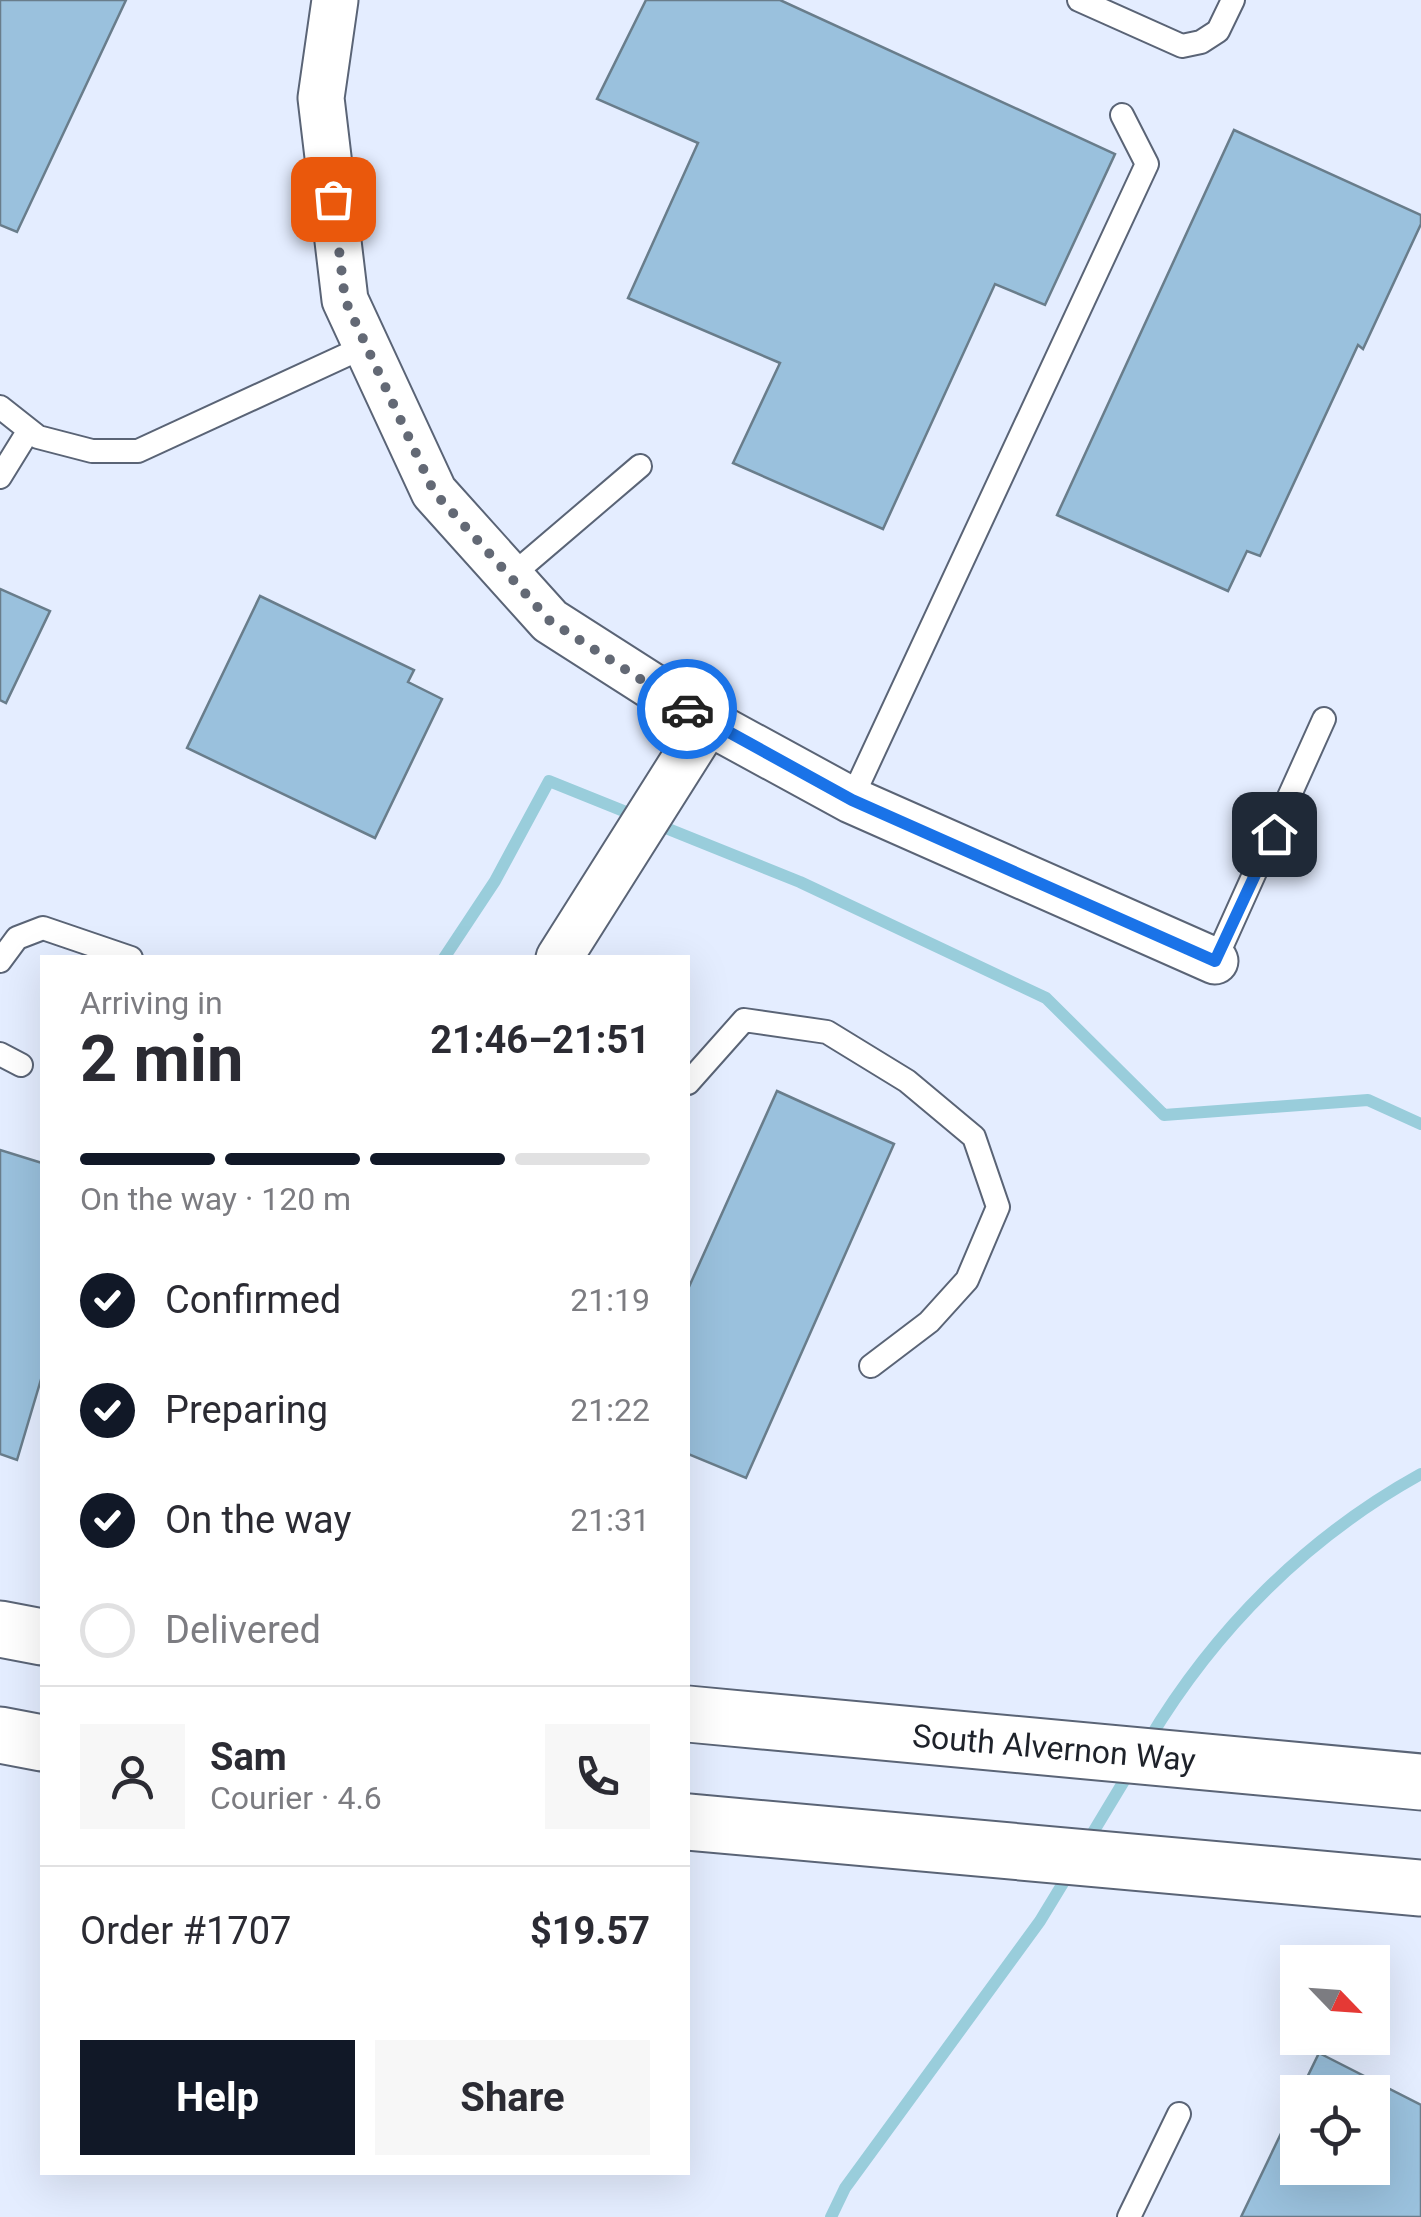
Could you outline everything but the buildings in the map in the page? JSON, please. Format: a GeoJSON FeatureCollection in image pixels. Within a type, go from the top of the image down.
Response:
{"type":"FeatureCollection","features":[{"type":"Feature","properties":{"kind":"main road"},"geometry":{"type":"LineString","coordinates":[[0,1629],[40,1638]]}},
{"type":"Feature","properties":{"kind":"main road","name":"South Alvernon Way"},"geometry":{"type":"LineString","coordinates":[[690,1714],[1421,1782]]}},
{"type":"Feature","properties":{"kind":"main road"},"geometry":{"type":"LineString","coordinates":[[0,1736],[40,1743]]}},
{"type":"Feature","properties":{"kind":"main road"},"geometry":{"type":"LineString","coordinates":[[690,1822],[1421,1888]]}},
{"type":"Feature","properties":{"kind":"street"},"geometry":{"type":"LineString","coordinates":[[335,0],[321,98],[345,300],[434,492],[550,621],[708,722],[852,800],[1215,961]]}},
{"type":"Feature","properties":{"kind":"street"},"geometry":{"type":"LineString","coordinates":[[560,955],[708,722]]}},
{"type":"Feature","properties":{"kind":"lane"},"geometry":{"type":"LineString","coordinates":[[1079,0],[1182,46],[1201,42],[1218,31],[1233,0]]}},
{"type":"Feature","properties":{"kind":"lane"},"geometry":{"type":"LineString","coordinates":[[852,800],[1147,164],[1122,115]]}},
{"type":"Feature","properties":{"kind":"lane"},"geometry":{"type":"LineString","coordinates":[[0,407],[38,437],[92,451],[138,451],[366,346]]}},
{"type":"Feature","properties":{"kind":"lane"},"geometry":{"type":"LineString","coordinates":[[0,477],[29,430]]}},
{"type":"Feature","properties":{"kind":"lane"},"geometry":{"type":"LineString","coordinates":[[510,577],[640,466]]}},
{"type":"Feature","properties":{"kind":"lane"},"geometry":{"type":"LineString","coordinates":[[1215,961],[1324,719]]}},
{"type":"Feature","properties":{"kind":"lane"},"geometry":{"type":"LineString","coordinates":[[0,962],[17,938],[43,928],[122,955]]}},
{"type":"Feature","properties":{"kind":"lane"},"geometry":{"type":"LineString","coordinates":[[690,1081],[744,1020],[826,1032],[907,1082],[974,1138],[998,1206],[967,1280],[929,1322],[871,1366]]}},
{"type":"Feature","properties":{"kind":"lane"},"geometry":{"type":"LineString","coordinates":[[1129,2217],[1179,2114]]}},
{"type":"Feature","properties":{"kind":"waterway"},"geometry":{"type":"LineString","coordinates":[[446,955],[495,881],[549,781],[800,882],[1046,998],[1164,1115],[1368,1100],[1421,1124]]}},
{"type":"Feature","properties":{"kind":"waterway"},"geometry":{"type":"LineString","coordinates":[[1148,1741],[1203,1661],[1267,1589],[1340,1527],[1421,1474]]}},
{"type":"Feature","properties":{"kind":"waterway"},"geometry":{"type":"LineString","coordinates":[[1086,1844],[1130,1771]]}},
{"type":"Feature","properties":{"kind":"waterway"},"geometry":{"type":"LineString","coordinates":[[831,2217],[845,2188],[1040,1921],[1071,1870]]}},
{"type":"Feature","properties":{"kind":"way so far"},"geometry":{"type":"LineString","coordinates":[[333,199],[345,300],[434,492],[550,621],[687,709]]}},
{"type":"Feature","properties":{"kind":"route"},"geometry":{"type":"LineString","coordinates":[[687,709],[852,800],[1215,961],[1274,834]]}}]}
